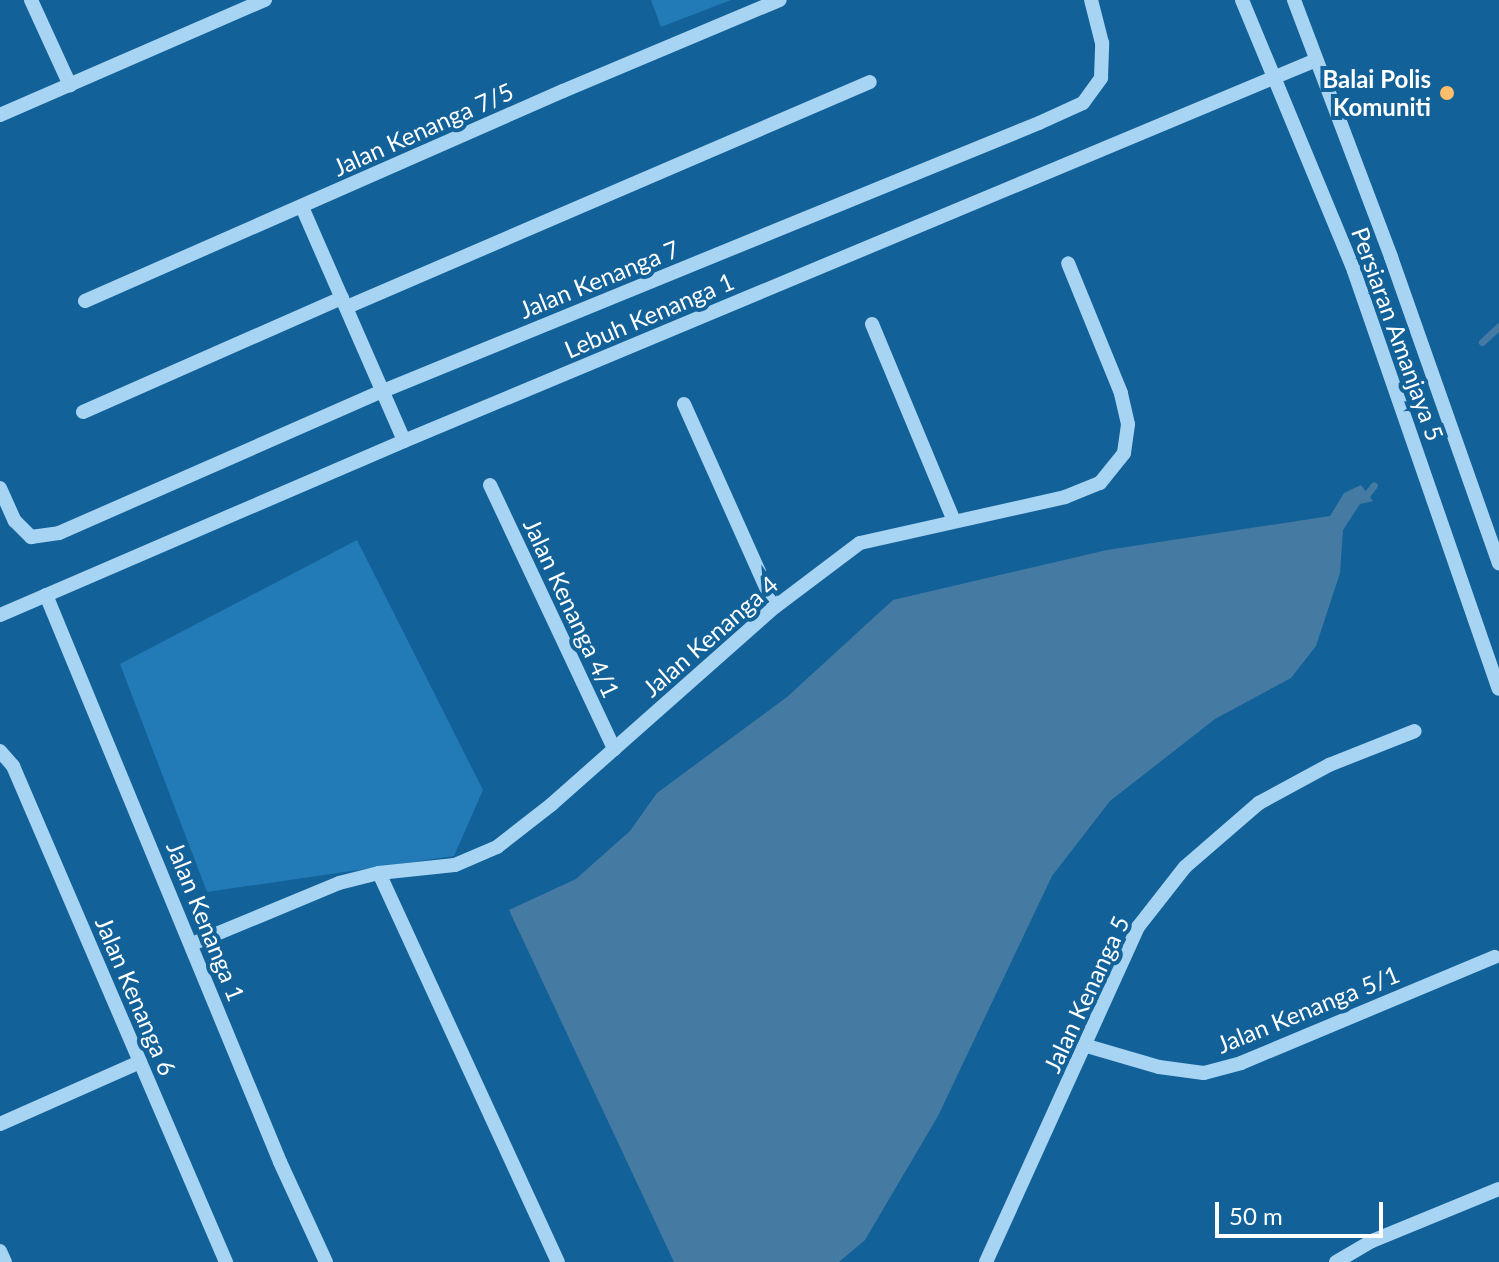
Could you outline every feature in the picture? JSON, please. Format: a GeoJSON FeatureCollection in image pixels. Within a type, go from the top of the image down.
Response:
{"type":"FeatureCollection","features":[{"type":"Feature","properties":{"kind":"street"},"geometry":{"type":"LineString","coordinates":[[31,0],[70,85]]}},
{"type":"Feature","properties":{"kind":"street"},"geometry":{"type":"LineString","coordinates":[[0,115],[265,0]]}},
{"type":"Feature","properties":{"kind":"street","name":"Jalan Kenanga 7/5"},"geometry":{"type":"LineString","coordinates":[[85,301],[563,91],[780,0]]}},
{"type":"Feature","properties":{"kind":"street","name":"Jalan Kenanga 7"},"geometry":{"type":"LineString","coordinates":[[0,488],[15,521],[31,537],[59,533],[383,391],[1083,103],[1101,78],[1102,43],[1091,0]]}},
{"type":"Feature","properties":{"kind":"street","name":"Persiaran Amanjaya 5"},"geometry":{"type":"LineString","coordinates":[[1242,0],[1354,271],[1499,689]]}},
{"type":"Feature","properties":{"kind":"street","name":"Persiaran Amanjaya 5"},"geometry":{"type":"LineString","coordinates":[[1294,0],[1391,257],[1499,564]]}},
{"type":"Feature","properties":{"kind":"street","name":"Lebuh Kenanga 1"},"geometry":{"type":"LineString","coordinates":[[0,615],[404,441],[1316,60]]}},
{"type":"Feature","properties":{"kind":"street"},"geometry":{"type":"LineString","coordinates":[[83,412],[870,82]]}},
{"type":"Feature","properties":{"kind":"street"},"geometry":{"type":"LineString","coordinates":[[302,207],[404,441]]}},
{"type":"Feature","properties":{"kind":"street","name":"Jalan Kenanga 4"},"geometry":{"type":"LineString","coordinates":[[192,944],[339,883],[379,873],[455,865],[497,847],[775,607],[860,543],[1065,497],[1100,483],[1124,453],[1128,424],[1121,393],[1068,263]]}},
{"type":"Feature","properties":{"kind":"street"},"geometry":{"type":"LineString","coordinates":[[872,324],[954,521]]}},
{"type":"Feature","properties":{"kind":"street"},"geometry":{"type":"LineString","coordinates":[[684,404],[775,607]]}},
{"type":"Feature","properties":{"kind":"street","name":"Jalan Kenanga 4/1"},"geometry":{"type":"LineString","coordinates":[[490,485],[614,749]]}},
{"type":"Feature","properties":{"kind":"street","name":"Jalan Kenanga 1"},"geometry":{"type":"LineString","coordinates":[[46,595],[280,1162],[326,1262]]}},
{"type":"Feature","properties":{"kind":"street","name":"Jalan Kenanga 5"},"geometry":{"type":"LineString","coordinates":[[986,1262],[1087,1046],[1138,927],[1185,867],[1259,803],[1329,765],[1415,731]]}},
{"type":"Feature","properties":{"kind":"street","name":"Jalan Kenanga 6"},"geometry":{"type":"LineString","coordinates":[[0,751],[13,766],[226,1262]]}},
{"type":"Feature","properties":{"kind":"street"},"geometry":{"type":"LineString","coordinates":[[379,873],[558,1262]]}},
{"type":"Feature","properties":{"kind":"street","name":"Jalan Kenanga 5/1"},"geometry":{"type":"LineString","coordinates":[[1087,1046],[1159,1067],[1204,1073],[1241,1063],[1495,957]]}},
{"type":"Feature","properties":{"kind":"street"},"geometry":{"type":"LineString","coordinates":[[0,1124],[140,1062]]}},
{"type":"Feature","properties":{"kind":"street"},"geometry":{"type":"LineString","coordinates":[[1336,1262],[1372,1241],[1499,1189]]}},
{"type":"Feature","properties":{"kind":"street"},"geometry":{"type":"LineString","coordinates":[[0,1251],[5,1262]]}},
{"type":"Feature","properties":{"kind":"shaded area"},"geometry":{"type":"Polygon","coordinates":[[[651,0],[731,0],[661,27],[651,0]]]}},
{"type":"Feature","properties":{"kind":"shaded area"},"geometry":{"type":"Polygon","coordinates":[[[1361,485],[1373,501],[1360,504],[1343,530],[1340,573],[1316,646],[1291,678],[1215,719],[1110,801],[1052,876],[938,1116],[865,1240],[839,1262],[674,1262],[509,910],[576,879],[630,831],[657,793],[787,697],[893,600],[1107,550],[1330,516],[1344,493],[1361,485]]]}},
{"type":"Feature","properties":{"kind":"shaded area"},"geometry":{"type":"Polygon","coordinates":[[[357,540],[483,790],[454,856],[207,892],[120,664],[357,540]]]}},
{"type":"Feature","properties":{"kind":"waterway"},"geometry":{"type":"LineString","coordinates":[[1482,342],[1499,326]]}},
{"type":"Feature","properties":{"kind":"waterway"},"geometry":{"type":"LineString","coordinates":[[1359,495],[1367,494],[1374,485]]}},
{"type":"Feature","properties":{"kind":"place","name":"Balai Polis Komuniti"},"geometry":{"type":"Point","coordinates":[1447,93]}}]}
